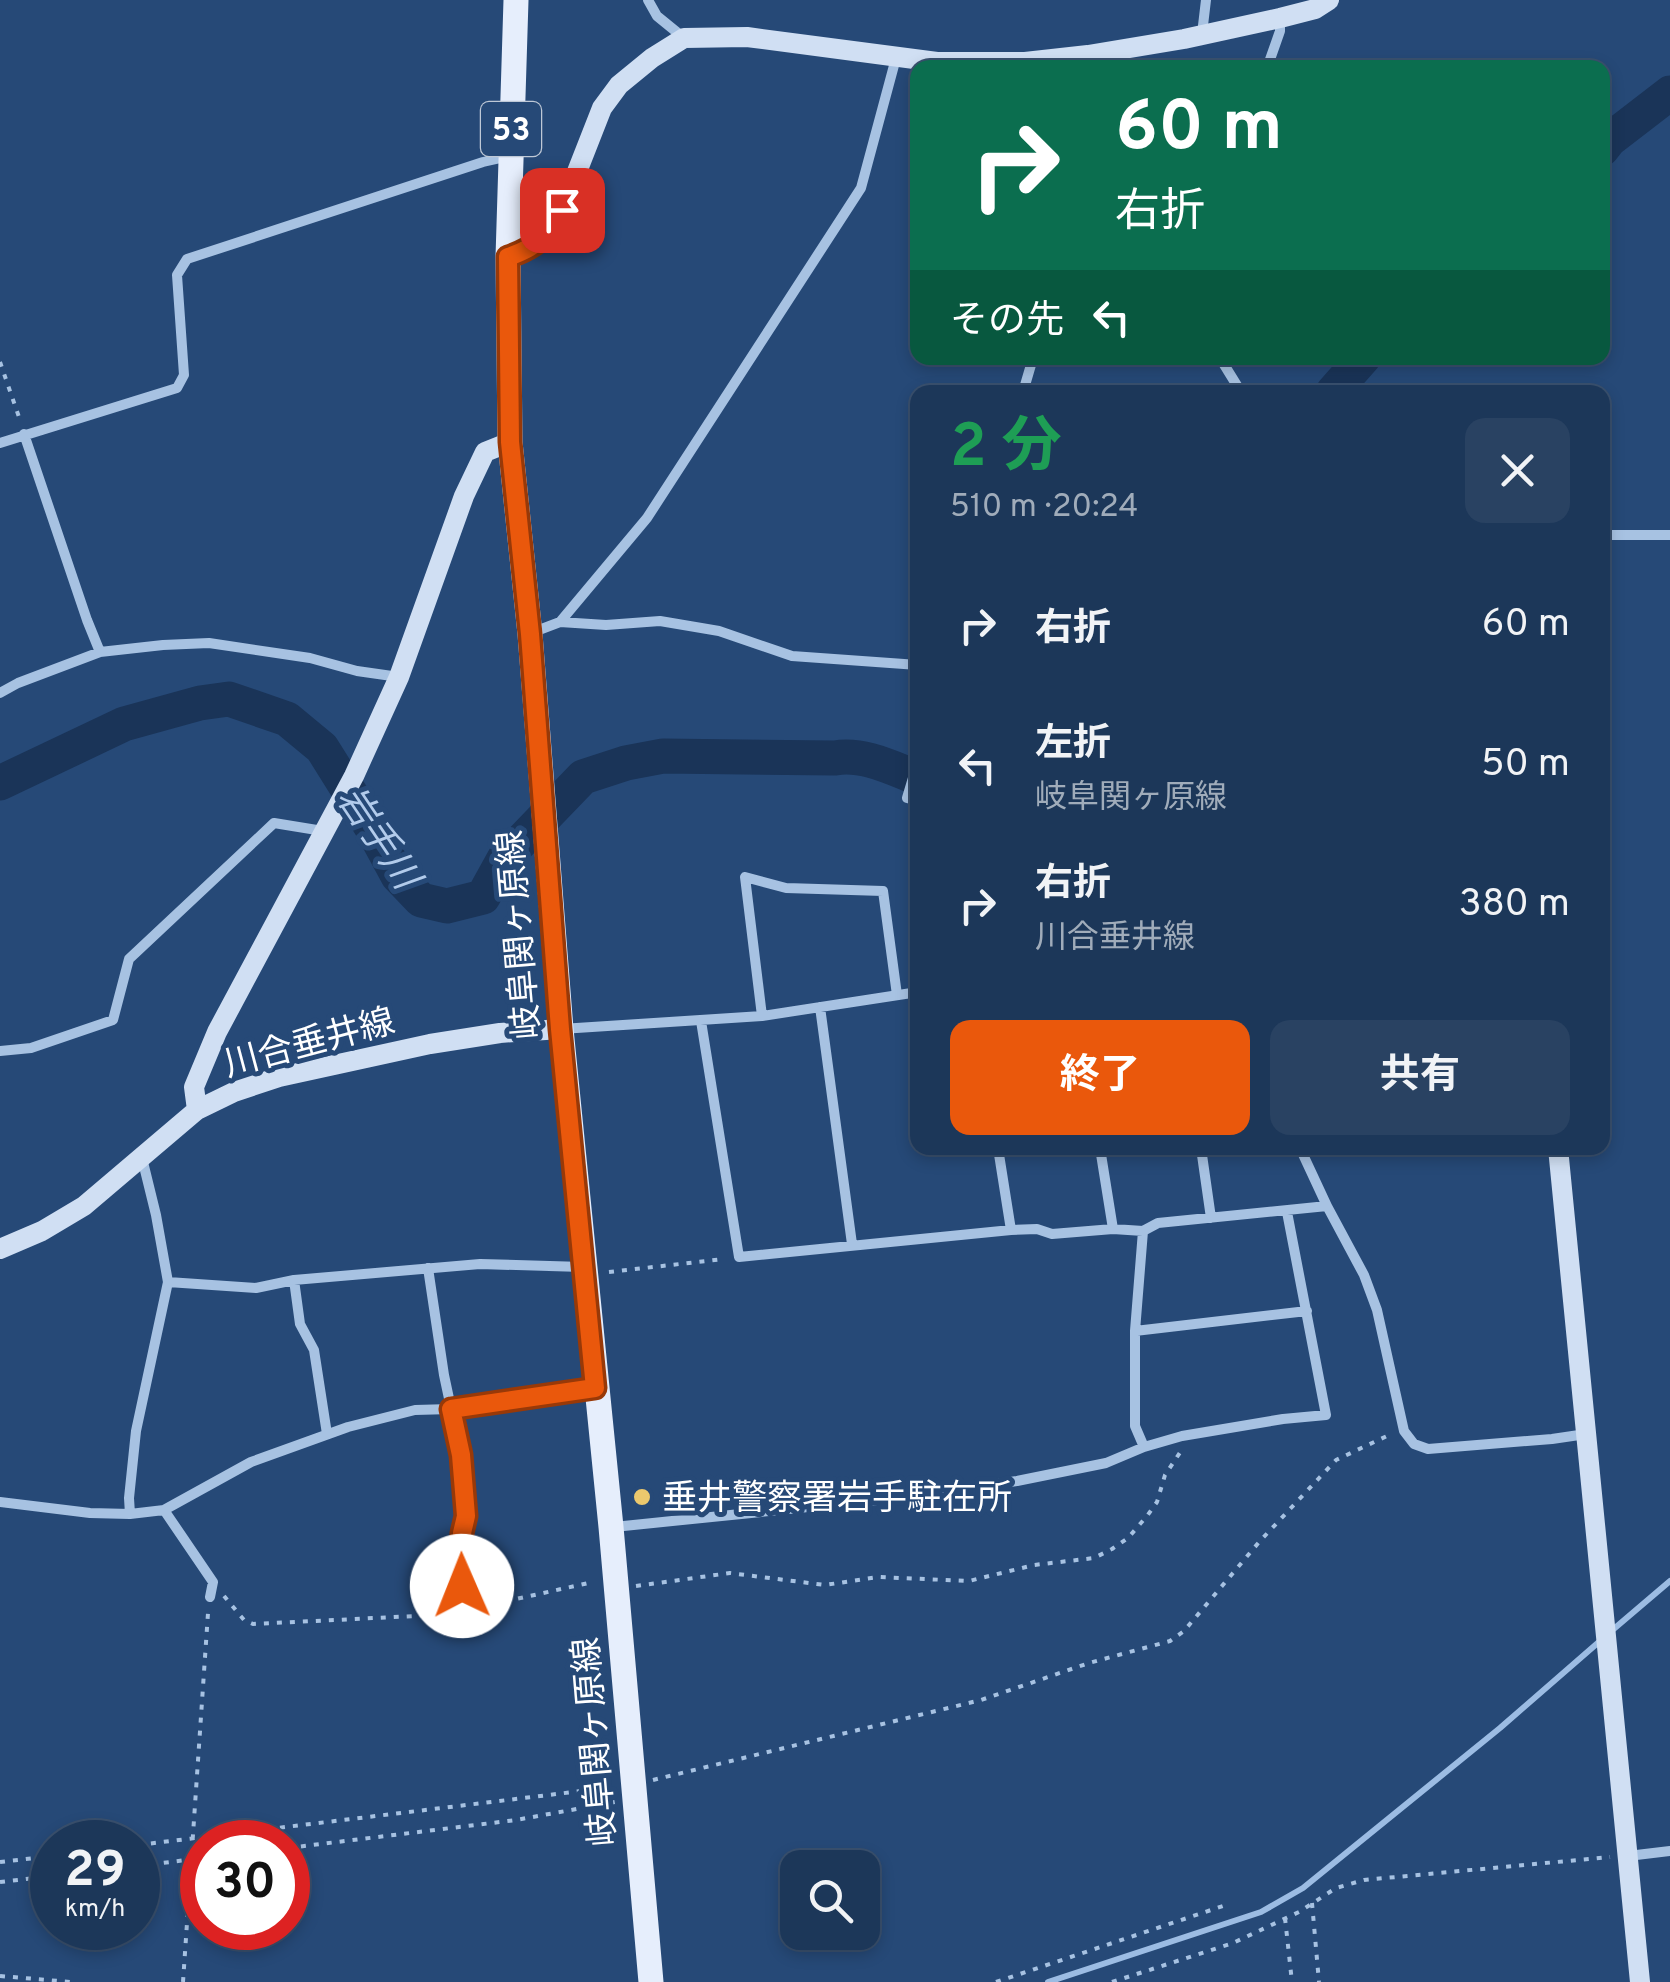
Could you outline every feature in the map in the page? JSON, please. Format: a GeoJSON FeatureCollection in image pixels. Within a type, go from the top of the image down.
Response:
{"type":"FeatureCollection","features":[{"type":"Feature","properties":{"kind":"main road","name":"岐阜関ヶ原線"},"geometry":{"type":"LineString","coordinates":[[516,0],[508,257],[510,442],[530,634],[560,1029],[611,1527],[651,1982]]}},
{"type":"Feature","properties":{"kind":"street"},"geometry":{"type":"LineString","coordinates":[[648,0],[657,16],[684,38]]}},
{"type":"Feature","properties":{"kind":"street"},"geometry":{"type":"LineString","coordinates":[[1202,35],[1206,0]]}},
{"type":"Feature","properties":{"kind":"street"},"geometry":{"type":"LineString","coordinates":[[1042,60],[1202,35],[1280,18],[1329,0]]}},
{"type":"Feature","properties":{"kind":"street"},"geometry":{"type":"LineString","coordinates":[[1270,60],[1280,31],[1280,18]]}},
{"type":"Feature","properties":{"kind":"street"},"geometry":{"type":"LineString","coordinates":[[508,257],[530,249],[549,232],[562,210],[602,108],[619,84],[684,38],[747,38],[916,60]]}},
{"type":"Feature","properties":{"kind":"street"},"geometry":{"type":"LineString","coordinates":[[560,622],[647,518],[861,188],[896,58]]}},
{"type":"Feature","properties":{"kind":"street"},"geometry":{"type":"LineString","coordinates":[[0,442],[177,388],[184,375],[177,276],[187,260],[510,156]]}},
{"type":"Feature","properties":{"kind":"street"},"geometry":{"type":"LineString","coordinates":[[24,434],[100,652]]}},
{"type":"Feature","properties":{"kind":"street"},"geometry":{"type":"LineString","coordinates":[[197,1110],[194,1087],[217,1032],[354,776],[399,677],[471,481],[485,452],[510,442]]}},
{"type":"Feature","properties":{"kind":"street"},"geometry":{"type":"LineString","coordinates":[[1610,535],[1670,536]]}},
{"type":"Feature","properties":{"kind":"street"},"geometry":{"type":"LineString","coordinates":[[530,634],[560,622],[606,626],[660,621],[719,631],[792,656],[910,664]]}},
{"type":"Feature","properties":{"kind":"street"},"geometry":{"type":"LineString","coordinates":[[0,693],[100,652],[209,643],[310,658],[399,677]]}},
{"type":"Feature","properties":{"kind":"street"},"geometry":{"type":"LineString","coordinates":[[0,1051],[31,1048],[113,1020],[129,959],[274,823],[329,826]]}},
{"type":"Feature","properties":{"kind":"street"},"geometry":{"type":"LineString","coordinates":[[762,1016],[745,877],[786,888],[883,891],[897,995]]}},
{"type":"Feature","properties":{"kind":"street"},"geometry":{"type":"LineString","coordinates":[[560,1029],[762,1016],[910,993]]}},
{"type":"Feature","properties":{"kind":"street"},"geometry":{"type":"LineString","coordinates":[[820,1007],[852,1244]]}},
{"type":"Feature","properties":{"kind":"street"},"geometry":{"type":"LineString","coordinates":[[701,1021],[739,1258],[1011,1230],[1037,1229],[1052,1234],[1143,1230],[1158,1223],[1327,1206]]}},
{"type":"Feature","properties":{"kind":"street","name":"川合垂井線"},"geometry":{"type":"LineString","coordinates":[[0,1249],[42,1231],[84,1206],[197,1110],[234,1092],[279,1077],[430,1044],[560,1029]]}},
{"type":"Feature","properties":{"kind":"street"},"geometry":{"type":"LineString","coordinates":[[999,1155],[1011,1230]]}},
{"type":"Feature","properties":{"kind":"street"},"geometry":{"type":"LineString","coordinates":[[1101,1155],[1114,1230]]}},
{"type":"Feature","properties":{"kind":"street"},"geometry":{"type":"LineString","coordinates":[[1202,1155],[1212,1218]]}},
{"type":"Feature","properties":{"kind":"street"},"geometry":{"type":"LineString","coordinates":[[1303,1155],[1364,1275],[1377,1310],[1404,1431],[1414,1444],[1428,1449],[1586,1434]]}},
{"type":"Feature","properties":{"kind":"street"},"geometry":{"type":"LineString","coordinates":[[1559,1155],[1640,1982]]}},
{"type":"Feature","properties":{"kind":"street"},"geometry":{"type":"LineString","coordinates":[[130,1514],[136,1432],[168,1282],[142,1156]]}},
{"type":"Feature","properties":{"kind":"street"},"geometry":{"type":"LineString","coordinates":[[611,1527],[1018,1481],[1106,1462],[1182,1436],[1326,1414],[1287,1212]]}},
{"type":"Feature","properties":{"kind":"street"},"geometry":{"type":"LineString","coordinates":[[1143,1230],[1134,1331],[1135,1426],[1144,1447]]}},
{"type":"Feature","properties":{"kind":"street"},"geometry":{"type":"LineString","coordinates":[[168,1282],[256,1288],[294,1280],[480,1264],[584,1271]]}},
{"type":"Feature","properties":{"kind":"street"},"geometry":{"type":"LineString","coordinates":[[428,1268],[461,1455],[466,1516],[462,1533],[464,1610]]}},
{"type":"Feature","properties":{"kind":"street"},"geometry":{"type":"LineString","coordinates":[[294,1280],[300,1324],[314,1350],[327,1434]]}},
{"type":"Feature","properties":{"kind":"street"},"geometry":{"type":"LineString","coordinates":[[1134,1331],[1307,1311]]}},
{"type":"Feature","properties":{"kind":"street"},"geometry":{"type":"LineString","coordinates":[[0,1502],[90,1513],[164,1510],[251,1462],[348,1426],[415,1410],[451,1409],[595,1388]]}},
{"type":"Feature","properties":{"kind":"street"},"geometry":{"type":"LineString","coordinates":[[164,1510],[214,1582],[211,1592]]}},
{"type":"Feature","properties":{"kind":"street"},"geometry":{"type":"LineString","coordinates":[[1628,1856],[1670,1851]]}},
{"type":"Feature","properties":{"kind":"path"},"geometry":{"type":"LineString","coordinates":[[0,362],[24,434]]}},
{"type":"Feature","properties":{"kind":"path"},"geometry":{"type":"LineString","coordinates":[[584,1271],[739,1258]]}},
{"type":"Feature","properties":{"kind":"path"},"geometry":{"type":"LineString","coordinates":[[310,1845],[516,1820],[634,1792],[980,1700],[1089,1663],[1170,1641],[1184,1632],[1260,1541],[1336,1460],[1404,1431]]}},
{"type":"Feature","properties":{"kind":"path"},"geometry":{"type":"LineString","coordinates":[[194,1820],[211,1592],[227,1598],[244,1620],[253,1624],[464,1610],[590,1581],[616,1588],[730,1573],[825,1586],[878,1577],[969,1581],[1034,1565],[1094,1558],[1112,1549],[1128,1538],[1157,1502],[1165,1475],[1180,1455],[1182,1436]]}},
{"type":"Feature","properties":{"kind":"path"},"geometry":{"type":"LineString","coordinates":[[310,1826],[634,1792]]}},
{"type":"Feature","properties":{"kind":"path"},"geometry":{"type":"LineString","coordinates":[[1112,1982],[1233,1943],[1336,1888],[1364,1880],[1628,1856]]}},
{"type":"Feature","properties":{"kind":"path"},"geometry":{"type":"LineString","coordinates":[[0,1862],[30,1859]]}},
{"type":"Feature","properties":{"kind":"path"},"geometry":{"type":"LineString","coordinates":[[0,1882],[30,1879]]}},
{"type":"Feature","properties":{"kind":"path"},"geometry":{"type":"LineString","coordinates":[[1312,1904],[1320,1982]]}},
{"type":"Feature","properties":{"kind":"path"},"geometry":{"type":"LineString","coordinates":[[996,1982],[1222,1906]]}},
{"type":"Feature","properties":{"kind":"path"},"geometry":{"type":"LineString","coordinates":[[1286,1918],[1292,1982]]}},
{"type":"Feature","properties":{"kind":"path"},"geometry":{"type":"LineString","coordinates":[[182,1982],[184,1950]]}},
{"type":"Feature","properties":{"kind":"path"},"geometry":{"type":"LineString","coordinates":[[0,1976],[71,1982]]}},
{"type":"Feature","properties":{"kind":"waterway","name":"岩手川"},"geometry":{"type":"LineString","coordinates":[[1610,139],[1670,93]]}},
{"type":"Feature","properties":{"kind":"waterway","name":"岩手川"},"geometry":{"type":"LineString","coordinates":[[1339,385],[1357,365]]}},
{"type":"Feature","properties":{"kind":"waterway","name":"岩手川"},"geometry":{"type":"LineString","coordinates":[[0,783],[124,724],[229,699],[287,719],[322,748],[398,876],[421,900],[447,906],[483,897],[504,859],[583,777],[626,763],[663,756],[846,757],[877,762],[910,775]]}},
{"type":"Feature","properties":{"kind":"waterway"},"geometry":{"type":"LineString","coordinates":[[1609,1633],[1670,1581]]}},
{"type":"Feature","properties":{"kind":"waterway"},"geometry":{"type":"LineString","coordinates":[[1048,1982],[1261,1912],[1303,1888],[1600,1641]]}},
{"type":"Feature","properties":{"kind":"place","name":"垂井警察署岩手駐在所"},"geometry":{"type":"Point","coordinates":[642,1497]}},
{"type":"Feature","properties":{"kind":"route"},"geometry":{"type":"LineString","coordinates":[[462,1586],[462,1533],[466,1516],[461,1455],[451,1409],[595,1388],[510,442],[508,257],[530,249],[549,232],[562,210]]}}]}
